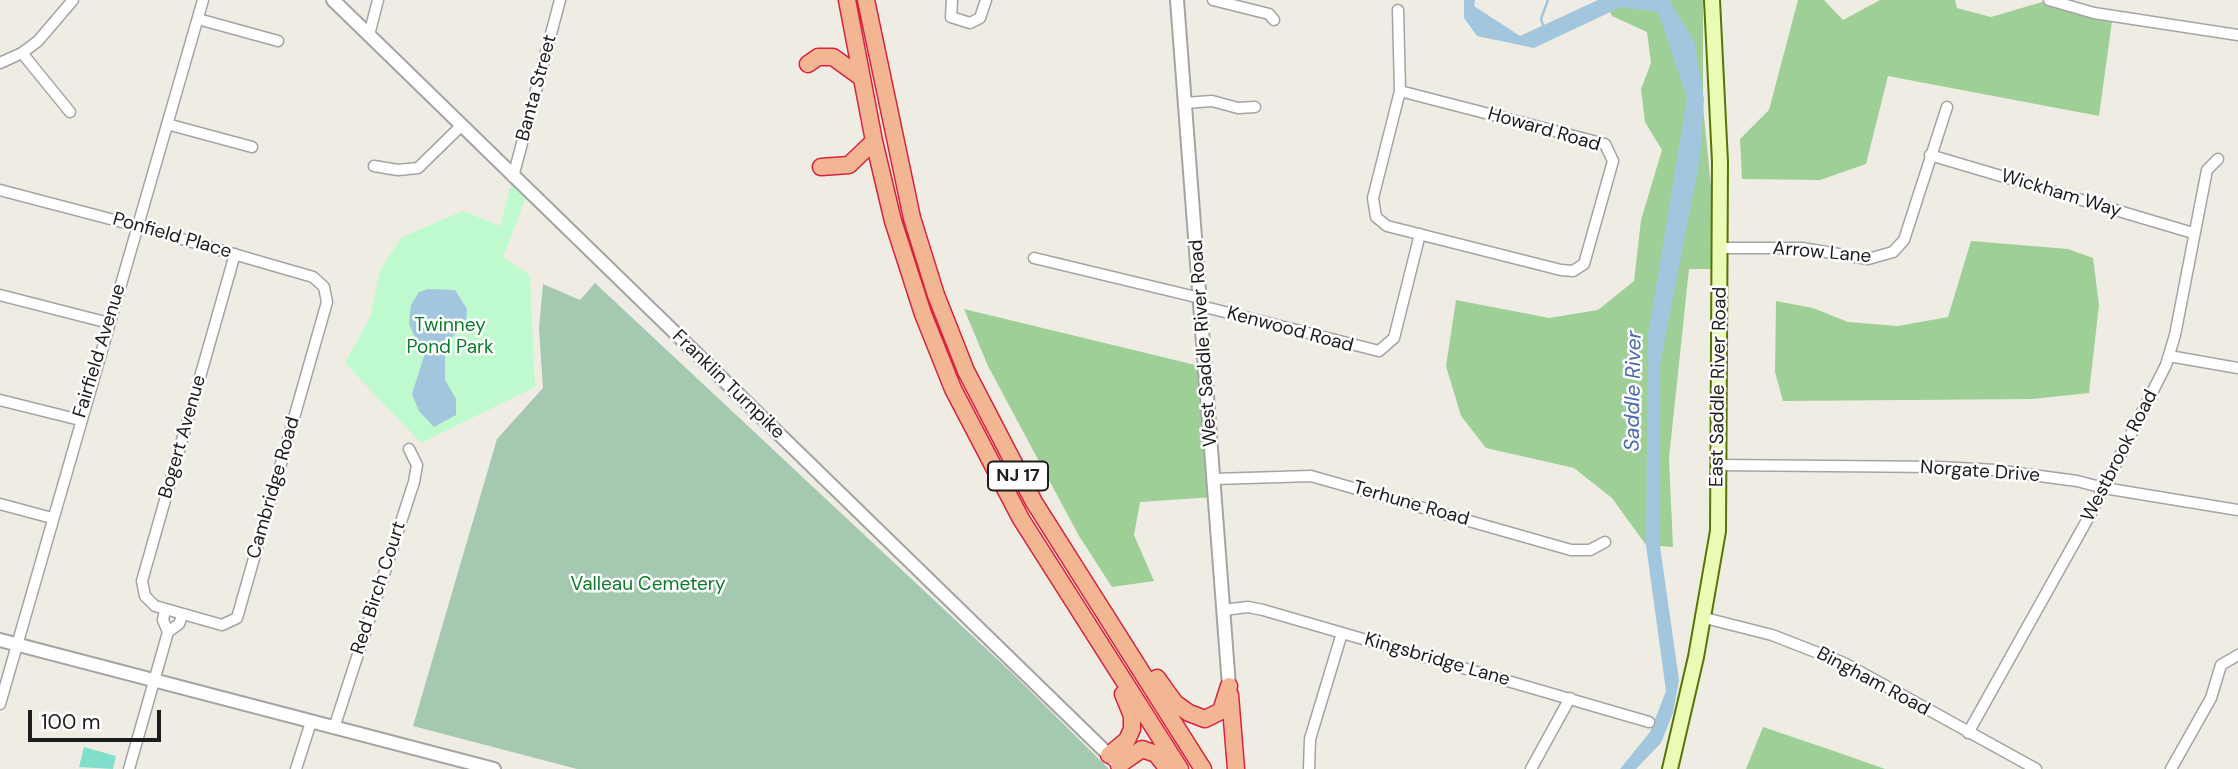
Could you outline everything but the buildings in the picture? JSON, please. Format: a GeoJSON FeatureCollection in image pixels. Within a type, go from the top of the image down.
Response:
{"type":"FeatureCollection","features":[{"type":"Feature","properties":{"kind":"highway"},"geometry":{"type":"LineString","coordinates":[[838,0],[856,47]]}},
{"type":"Feature","properties":{"kind":"highway","name":"NJ 17"},"geometry":{"type":"LineString","coordinates":[[847,0],[874,141],[909,275],[953,389],[1009,497],[1180,769]]}},
{"type":"Feature","properties":{"kind":"highway","name":"NJ 17"},"geometry":{"type":"LineString","coordinates":[[866,0],[905,194],[950,334],[1013,467],[1203,769]]}},
{"type":"Feature","properties":{"kind":"highway"},"geometry":{"type":"LineString","coordinates":[[874,0],[875,43]]}},
{"type":"Feature","properties":{"kind":"highway"},"geometry":{"type":"LineString","coordinates":[[808,64],[818,57],[834,57],[862,78]]}},
{"type":"Feature","properties":{"kind":"highway"},"geometry":{"type":"LineString","coordinates":[[821,167],[849,165],[874,141]]}},
{"type":"Feature","properties":{"kind":"highway"},"geometry":{"type":"LineString","coordinates":[[1112,627],[1153,673],[1169,696],[1189,713],[1205,719],[1218,714],[1228,686]]}},
{"type":"Feature","properties":{"kind":"highway"},"geometry":{"type":"LineString","coordinates":[[1108,656],[1133,721],[1117,763]]}},
{"type":"Feature","properties":{"kind":"highway"},"geometry":{"type":"LineString","coordinates":[[1228,686],[1236,769]]}},
{"type":"Feature","properties":{"kind":"highway"},"geometry":{"type":"LineString","coordinates":[[1117,763],[1138,750],[1146,750],[1156,754],[1168,769]]}},
{"type":"Feature","properties":{"kind":"main road","name":"East Saddle River Road"},"geometry":{"type":"LineString","coordinates":[[1670,769],[1696,657],[1718,531],[1720,162],[1712,0]]}},
{"type":"Feature","properties":{"kind":"street"},"geometry":{"type":"LineString","coordinates":[[0,63],[22,53],[38,41],[74,0]]}},
{"type":"Feature","properties":{"kind":"street","name":"Fairfield Avenue"},"geometry":{"type":"LineString","coordinates":[[0,704],[203,0]]}},
{"type":"Feature","properties":{"kind":"street","name":"Franklin Turnpike"},"geometry":{"type":"LineString","coordinates":[[332,0],[1117,763]]}},
{"type":"Feature","properties":{"kind":"street"},"geometry":{"type":"LineString","coordinates":[[369,35],[378,0]]}},
{"type":"Feature","properties":{"kind":"street","name":"Banta Street"},"geometry":{"type":"LineString","coordinates":[[513,177],[560,0]]}},
{"type":"Feature","properties":{"kind":"street"},"geometry":{"type":"LineString","coordinates":[[952,0],[951,17],[970,23],[980,18],[986,0]]}},
{"type":"Feature","properties":{"kind":"street","name":"West Saddle River Road"},"geometry":{"type":"LineString","coordinates":[[1177,0],[1228,686]]}},
{"type":"Feature","properties":{"kind":"street"},"geometry":{"type":"LineString","coordinates":[[1213,0],[1269,14],[1274,20]]}},
{"type":"Feature","properties":{"kind":"street"},"geometry":{"type":"LineString","coordinates":[[2049,0],[2094,13],[2238,35]]}},
{"type":"Feature","properties":{"kind":"street"},"geometry":{"type":"LineString","coordinates":[[1398,9],[1400,91],[1373,198],[1373,210],[1387,226],[1420,234]]}},
{"type":"Feature","properties":{"kind":"street"},"geometry":{"type":"LineString","coordinates":[[198,19],[278,41]]}},
{"type":"Feature","properties":{"kind":"street"},"geometry":{"type":"LineString","coordinates":[[22,53],[70,112]]}},
{"type":"Feature","properties":{"kind":"street","name":"Howard Road"},"geometry":{"type":"LineString","coordinates":[[1400,91],[1600,142],[1612,155],[1587,261],[1577,270],[1561,270],[1420,234]]}},
{"type":"Feature","properties":{"kind":"street"},"geometry":{"type":"LineString","coordinates":[[1185,103],[1212,101],[1238,107],[1255,107]]}},
{"type":"Feature","properties":{"kind":"street","name":"Arrow Lane"},"geometry":{"type":"LineString","coordinates":[[1720,248],[1802,248],[1868,259],[1885,257],[1904,240],[1947,107]]}},
{"type":"Feature","properties":{"kind":"street"},"geometry":{"type":"LineString","coordinates":[[167,124],[252,147]]}},
{"type":"Feature","properties":{"kind":"street"},"geometry":{"type":"LineString","coordinates":[[374,166],[398,170],[418,168],[461,126]]}},
{"type":"Feature","properties":{"kind":"street","name":"Wickham Way"},"geometry":{"type":"LineString","coordinates":[[1930,155],[2193,233]]}},
{"type":"Feature","properties":{"kind":"street","name":"Westbrook Road"},"geometry":{"type":"LineString","coordinates":[[1968,733],[2148,406],[2169,356],[2207,170],[2218,159]]}},
{"type":"Feature","properties":{"kind":"street","name":"Ponfield Place"},"geometry":{"type":"LineString","coordinates":[[0,190],[313,277],[324,286],[327,302]]}},
{"type":"Feature","properties":{"kind":"street","name":"Kenwood Road"},"geometry":{"type":"LineString","coordinates":[[1201,302],[1379,351],[1386,348],[1394,338],[1420,234]]}},
{"type":"Feature","properties":{"kind":"street","name":"Bogert Avenue"},"geometry":{"type":"LineString","coordinates":[[165,610],[149,601],[142,581],[235,254]]}},
{"type":"Feature","properties":{"kind":"street"},"geometry":{"type":"LineString","coordinates":[[1034,258],[1201,302]]}},
{"type":"Feature","properties":{"kind":"street"},"geometry":{"type":"LineString","coordinates":[[0,295],[109,323]]}},
{"type":"Feature","properties":{"kind":"street","name":"Cambridge Road"},"geometry":{"type":"LineString","coordinates":[[183,614],[222,625],[237,618],[327,302]]}},
{"type":"Feature","properties":{"kind":"street"},"geometry":{"type":"LineString","coordinates":[[2169,356],[2238,368]]}},
{"type":"Feature","properties":{"kind":"street"},"geometry":{"type":"LineString","coordinates":[[0,400],[80,420]]}},
{"type":"Feature","properties":{"kind":"street","name":"Red Birch Court"},"geometry":{"type":"LineString","coordinates":[[334,728],[414,482],[416,465],[409,449]]}},
{"type":"Feature","properties":{"kind":"street","name":"Norgate Drive"},"geometry":{"type":"LineString","coordinates":[[1719,466],[1939,467],[2031,474],[2238,510]]}},
{"type":"Feature","properties":{"kind":"street","name":"Terhune Road"},"geometry":{"type":"LineString","coordinates":[[1214,479],[1311,475],[1571,550],[1590,550],[1605,542]]}},
{"type":"Feature","properties":{"kind":"street"},"geometry":{"type":"LineString","coordinates":[[0,504],[52,517]]}},
{"type":"Feature","properties":{"kind":"street","name":"Kingsbridge Lane"},"geometry":{"type":"LineString","coordinates":[[1223,610],[1255,608],[1649,722]]}},
{"type":"Feature","properties":{"kind":"street"},"geometry":{"type":"LineString","coordinates":[[129,769],[168,632],[179,624],[183,614],[165,610],[163,620],[168,632]]}},
{"type":"Feature","properties":{"kind":"street","name":"Bingham Road"},"geometry":{"type":"LineString","coordinates":[[1701,617],[1772,635],[1843,663],[2036,769]]}},
{"type":"Feature","properties":{"kind":"street"},"geometry":{"type":"LineString","coordinates":[[1309,769],[1310,739],[1342,633]]}},
{"type":"Feature","properties":{"kind":"street"},"geometry":{"type":"LineString","coordinates":[[0,640],[494,769]]}},
{"type":"Feature","properties":{"kind":"street"},"geometry":{"type":"LineString","coordinates":[[2171,769],[2211,698],[2221,666],[2238,655]]}},
{"type":"Feature","properties":{"kind":"street"},"geometry":{"type":"LineString","coordinates":[[1531,769],[1570,698]]}},
{"type":"Feature","properties":{"kind":"street"},"geometry":{"type":"LineString","coordinates":[[296,769],[311,722]]}},
{"type":"Feature","properties":{"kind":"green space"},"geometry":{"type":"Polygon","coordinates":[[[1604,0],[1703,0],[1703,106],[1713,207],[1714,269],[1689,269],[1669,458],[1673,547],[1646,545],[1612,498],[1574,468],[1486,448],[1461,416],[1446,366],[1456,300],[1549,318],[1598,310],[1634,281],[1641,220],[1662,150],[1645,122],[1641,89],[1651,63],[1647,32],[1612,16],[1604,0]]]}},
{"type":"Feature","properties":{"kind":"green space"},"geometry":{"type":"Polygon","coordinates":[[[1798,0],[1824,0],[1843,20],[1880,0],[1955,0],[1957,8],[1991,17],[2049,0],[2113,14],[2099,116],[1888,76],[1866,164],[1820,180],[1742,179],[1740,139],[1769,110],[1798,0]]]}},
{"type":"Feature","properties":{"kind":"green space","name":"Twinney Pond Park"},"geometry":{"type":"Polygon","coordinates":[[[513,177],[527,195],[503,257],[530,275],[535,387],[421,443],[345,363],[370,317],[380,270],[402,237],[463,211],[500,226],[513,177]]]}},
{"type":"Feature","properties":{"kind":"green space"},"geometry":{"type":"Polygon","coordinates":[[[1971,241],[2068,249],[2093,258],[2099,305],[2089,393],[2032,399],[1783,401],[1775,372],[1776,301],[1813,308],[1848,322],[1898,326],[1948,317],[1971,241]]]}},
{"type":"Feature","properties":{"kind":"green space","name":"Valleau Cemetery"},"geometry":{"type":"Polygon","coordinates":[[[595,283],[1011,672],[1109,769],[577,769],[413,726],[497,439],[543,388],[539,329],[543,284],[580,300],[595,283]]]}},
{"type":"Feature","properties":{"kind":"green space"},"geometry":{"type":"Polygon","coordinates":[[[964,309],[1208,368],[1214,497],[1140,502],[1134,535],[1154,581],[1112,587],[1079,536],[988,366],[964,309]]]}},
{"type":"Feature","properties":{"kind":"green space"},"geometry":{"type":"Polygon","coordinates":[[[1763,727],[1834,751],[1885,769],[1746,769],[1763,727]]]}},
{"type":"Feature","properties":{"kind":"shaded area"},"geometry":{"type":"Polygon","coordinates":[[[1464,0],[1475,0],[1474,6],[1520,36],[1598,0],[1669,0],[1694,41],[1704,99],[1700,158],[1660,365],[1660,546],[1679,680],[1673,713],[1661,743],[1636,769],[1620,769],[1650,732],[1666,691],[1646,545],[1648,335],[1687,98],[1658,12],[1621,7],[1534,48],[1477,36],[1464,18],[1464,0]]]}},
{"type":"Feature","properties":{"kind":"shaded area"},"geometry":{"type":"Polygon","coordinates":[[[428,289],[455,290],[467,309],[466,325],[451,338],[445,354],[445,380],[456,399],[456,415],[434,427],[419,411],[412,394],[424,356],[409,324],[411,305],[419,292],[428,289]]]}},
{"type":"Feature","properties":{"kind":"shaded area"},"geometry":{"type":"Polygon","coordinates":[[[84,747],[116,756],[113,769],[79,767],[84,747]]]}},
{"type":"Feature","properties":{"kind":"waterway"},"geometry":{"type":"LineString","coordinates":[[1543,25],[1541,19],[1548,0]]}},
{"type":"Feature","properties":{"kind":"water label","name":"Saddle River"},"geometry":{"type":"Point","coordinates":[1634,391]}}]}
